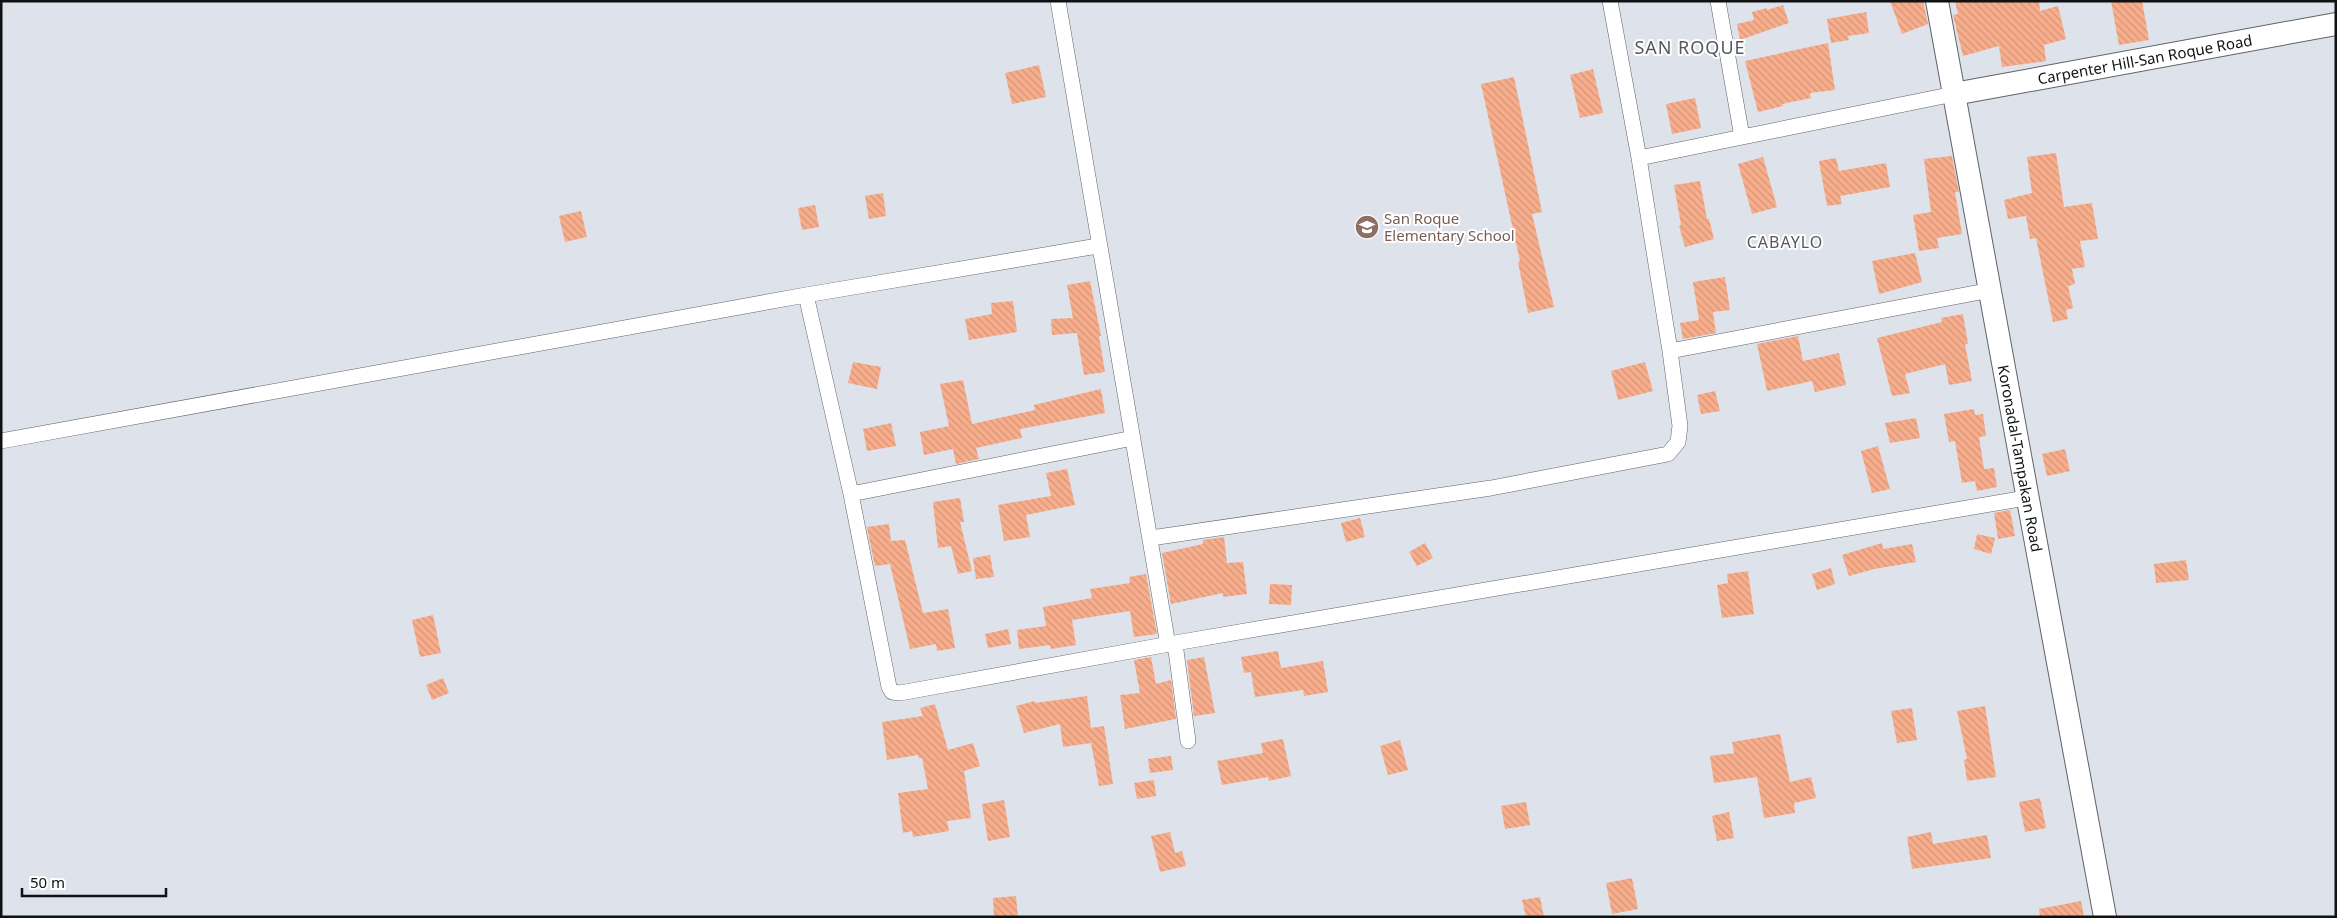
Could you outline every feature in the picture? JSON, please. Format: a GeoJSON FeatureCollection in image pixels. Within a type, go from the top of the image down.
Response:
{"type":"FeatureCollection","features":[{"type":"Feature","properties":{"kind":"main road","name":"Koronadal-Tampakan Road"},"geometry":{"type":"LineString","coordinates":[[1937,1],[1991,290],[2026,498],[2105,917]]}},
{"type":"Feature","properties":{"kind":"main road","name":"Carpenter Hill-San Roque Road"},"geometry":{"type":"LineString","coordinates":[[1954,94],[2336,24]]}},
{"type":"Feature","properties":{"kind":"street"},"geometry":{"type":"LineString","coordinates":[[1058,1],[1098,246],[1172,644],[1188,741]]}},
{"type":"Feature","properties":{"kind":"street"},"geometry":{"type":"LineString","coordinates":[[1151,538],[1491,488],[1668,454],[1678,442],[1680,426],[1639,158],[1610,1]]}},
{"type":"Feature","properties":{"kind":"street"},"geometry":{"type":"LineString","coordinates":[[1718,1],[1742,137]]}},
{"type":"Feature","properties":{"kind":"street"},"geometry":{"type":"LineString","coordinates":[[1639,158],[1954,94]]}},
{"type":"Feature","properties":{"kind":"street"},"geometry":{"type":"LineString","coordinates":[[1,441],[806,294],[1098,246]]}},
{"type":"Feature","properties":{"kind":"street"},"geometry":{"type":"LineString","coordinates":[[1670,351],[1991,290]]}},
{"type":"Feature","properties":{"kind":"street"},"geometry":{"type":"LineString","coordinates":[[806,294],[851,494],[888,687],[892,692],[900,693],[1172,644],[2026,498]]}},
{"type":"Feature","properties":{"kind":"street"},"geometry":{"type":"LineString","coordinates":[[851,494],[1133,438]]}},
{"type":"Feature","properties":{"kind":"building"},"geometry":{"type":"Polygon","coordinates":[[[1890,1],[1923,1],[1928,24],[1902,34],[1890,1]]]}},
{"type":"Feature","properties":{"kind":"building"},"geometry":{"type":"Polygon","coordinates":[[[1955,1],[2039,1],[2040,11],[2058,6],[2066,39],[2044,45],[2046,61],[2002,67],[1999,46],[1963,56],[1953,15],[1958,14],[1955,1]]]}},
{"type":"Feature","properties":{"kind":"building"},"geometry":{"type":"Polygon","coordinates":[[[2111,1],[2142,1],[2149,40],[2119,45],[2111,1]]]}},
{"type":"Feature","properties":{"kind":"building"},"geometry":{"type":"Polygon","coordinates":[[[1783,5],[1789,23],[1740,40],[1737,24],[1754,20],[1752,12],[1783,5]]]}},
{"type":"Feature","properties":{"kind":"building"},"geometry":{"type":"Polygon","coordinates":[[[1866,12],[1869,33],[1848,36],[1849,40],[1831,43],[1827,19],[1866,12]]]}},
{"type":"Feature","properties":{"kind":"building"},"geometry":{"type":"Polygon","coordinates":[[[1828,43],[1835,90],[1810,93],[1811,98],[1782,104],[1783,106],[1758,112],[1745,61],[1828,43]]]}},
{"type":"Feature","properties":{"kind":"building"},"geometry":{"type":"Polygon","coordinates":[[[1039,65],[1046,97],[1012,104],[1005,73],[1039,65]]]}},
{"type":"Feature","properties":{"kind":"building"},"geometry":{"type":"Polygon","coordinates":[[[1593,69],[1603,113],[1580,118],[1570,75],[1593,69]]]}},
{"type":"Feature","properties":{"kind":"building"},"geometry":{"type":"Polygon","coordinates":[[[1514,77],[1542,212],[1532,214],[1554,307],[1528,313],[1518,262],[1520,261],[1481,84],[1514,77]]]}},
{"type":"Feature","properties":{"kind":"building"},"geometry":{"type":"Polygon","coordinates":[[[1695,98],[1701,128],[1672,134],[1666,104],[1695,98]]]}},
{"type":"Feature","properties":{"kind":"building"},"geometry":{"type":"Polygon","coordinates":[[[2056,153],[2064,207],[2092,203],[2098,239],[2080,241],[2085,267],[2072,269],[2075,284],[2068,286],[2073,308],[2066,310],[2068,319],[2053,322],[2036,238],[2030,239],[2026,216],[2008,219],[2004,200],[2032,193],[2027,157],[2056,153]]]}},
{"type":"Feature","properties":{"kind":"building"},"geometry":{"type":"Polygon","coordinates":[[[1952,156],[1959,192],[1955,192],[1962,234],[1937,238],[1939,248],[1919,251],[1913,215],[1931,212],[1924,159],[1952,156]]]}},
{"type":"Feature","properties":{"kind":"building"},"geometry":{"type":"Polygon","coordinates":[[[1763,157],[1777,207],[1752,214],[1738,164],[1763,157]]]}},
{"type":"Feature","properties":{"kind":"building"},"geometry":{"type":"Polygon","coordinates":[[[1836,158],[1839,171],[1886,163],[1890,187],[1840,196],[1842,204],[1827,206],[1819,161],[1836,158]]]}},
{"type":"Feature","properties":{"kind":"building"},"geometry":{"type":"Polygon","coordinates":[[[1700,181],[1707,219],[1709,219],[1714,239],[1685,247],[1679,226],[1681,225],[1674,185],[1700,181]]]}},
{"type":"Feature","properties":{"kind":"building"},"geometry":{"type":"Polygon","coordinates":[[[883,193],[886,216],[869,219],[865,196],[883,193]]]}},
{"type":"Feature","properties":{"kind":"building"},"geometry":{"type":"Polygon","coordinates":[[[815,205],[819,227],[802,230],[798,208],[815,205]]]}},
{"type":"Feature","properties":{"kind":"building"},"geometry":{"type":"Polygon","coordinates":[[[581,211],[587,237],[565,242],[559,216],[581,211]]]}},
{"type":"Feature","properties":{"kind":"building"},"geometry":{"type":"Polygon","coordinates":[[[1915,253],[1922,282],[1879,294],[1872,261],[1915,253]]]}},
{"type":"Feature","properties":{"kind":"building"},"geometry":{"type":"Polygon","coordinates":[[[1725,277],[1730,310],[1713,312],[1716,333],[1683,339],[1680,323],[1699,320],[1693,282],[1725,277]]]}},
{"type":"Feature","properties":{"kind":"building"},"geometry":{"type":"Polygon","coordinates":[[[1090,281],[1101,336],[1099,336],[1105,372],[1084,375],[1077,333],[1052,335],[1051,319],[1073,318],[1067,285],[1090,281]]]}},
{"type":"Feature","properties":{"kind":"building"},"geometry":{"type":"Polygon","coordinates":[[[1013,301],[1017,332],[969,340],[965,319],[992,314],[991,303],[1013,301]]]}},
{"type":"Feature","properties":{"kind":"building"},"geometry":{"type":"Polygon","coordinates":[[[1963,314],[1968,344],[1965,344],[1972,381],[1949,385],[1945,364],[1905,374],[1910,393],[1892,396],[1877,338],[1942,322],[1941,318],[1963,314]]]}},
{"type":"Feature","properties":{"kind":"building"},"geometry":{"type":"Polygon","coordinates":[[[1798,336],[1803,361],[1839,353],[1846,385],[1815,392],[1812,381],[1767,391],[1757,344],[1798,336]]]}},
{"type":"Feature","properties":{"kind":"building"},"geometry":{"type":"Polygon","coordinates":[[[853,362],[881,367],[877,389],[848,383],[853,362]]]}},
{"type":"Feature","properties":{"kind":"building"},"geometry":{"type":"Polygon","coordinates":[[[1645,362],[1653,391],[1618,400],[1611,371],[1645,362]]]}},
{"type":"Feature","properties":{"kind":"building"},"geometry":{"type":"Polygon","coordinates":[[[963,380],[972,424],[1035,410],[1034,405],[1101,389],[1105,413],[1020,429],[1022,438],[976,448],[979,459],[956,464],[953,449],[924,455],[920,432],[949,426],[940,384],[963,380]]]}},
{"type":"Feature","properties":{"kind":"building"},"geometry":{"type":"Polygon","coordinates":[[[1715,391],[1720,411],[1701,414],[1697,395],[1715,391]]]}},
{"type":"Feature","properties":{"kind":"building"},"geometry":{"type":"Polygon","coordinates":[[[1974,409],[1975,415],[1983,414],[1986,436],[1979,437],[1984,469],[1994,468],[1997,487],[1977,491],[1975,481],[1962,483],[1955,441],[1949,442],[1944,414],[1974,409]]]}},
{"type":"Feature","properties":{"kind":"building"},"geometry":{"type":"Polygon","coordinates":[[[1916,418],[1920,438],[1890,443],[1885,423],[1916,418]]]}},
{"type":"Feature","properties":{"kind":"building"},"geometry":{"type":"Polygon","coordinates":[[[891,423],[896,446],[867,451],[863,429],[891,423]]]}},
{"type":"Feature","properties":{"kind":"building"},"geometry":{"type":"Polygon","coordinates":[[[1878,446],[1890,489],[1872,493],[1861,451],[1878,446]]]}},
{"type":"Feature","properties":{"kind":"building"},"geometry":{"type":"Polygon","coordinates":[[[2065,449],[2070,471],[2047,476],[2042,454],[2065,449]]]}},
{"type":"Feature","properties":{"kind":"building"},"geometry":{"type":"Polygon","coordinates":[[[1067,469],[1075,505],[1026,515],[1030,537],[1004,541],[998,505],[1051,496],[1046,473],[1067,469]]]}},
{"type":"Feature","properties":{"kind":"building"},"geometry":{"type":"Polygon","coordinates":[[[960,498],[964,522],[960,522],[972,571],[958,574],[951,546],[938,548],[933,502],[960,498]]]}},
{"type":"Feature","properties":{"kind":"building"},"geometry":{"type":"Polygon","coordinates":[[[2010,510],[2015,536],[1998,539],[1994,513],[2010,510]]]}},
{"type":"Feature","properties":{"kind":"building"},"geometry":{"type":"Polygon","coordinates":[[[1360,518],[1365,537],[1346,542],[1341,523],[1360,518]]]}},
{"type":"Feature","properties":{"kind":"building"},"geometry":{"type":"Polygon","coordinates":[[[889,524],[891,541],[905,540],[923,613],[948,609],[955,648],[937,651],[936,644],[910,649],[890,564],[875,566],[867,527],[889,524]]]}},
{"type":"Feature","properties":{"kind":"building"},"geometry":{"type":"Polygon","coordinates":[[[1977,534],[1995,538],[1991,554],[1974,549],[1977,534]]]}},
{"type":"Feature","properties":{"kind":"building"},"geometry":{"type":"Polygon","coordinates":[[[1224,537],[1227,563],[1243,562],[1247,594],[1223,597],[1223,593],[1171,604],[1162,553],[1203,544],[1203,540],[1224,537]]]}},
{"type":"Feature","properties":{"kind":"building"},"geometry":{"type":"Polygon","coordinates":[[[1425,543],[1433,558],[1417,566],[1409,552],[1425,543]]]}},
{"type":"Feature","properties":{"kind":"building"},"geometry":{"type":"Polygon","coordinates":[[[1882,543],[1883,549],[1912,544],[1916,562],[1874,569],[1849,576],[1842,555],[1882,543]]]}},
{"type":"Feature","properties":{"kind":"building"},"geometry":{"type":"Polygon","coordinates":[[[990,555],[994,577],[976,579],[973,558],[990,555]]]}},
{"type":"Feature","properties":{"kind":"building"},"geometry":{"type":"Polygon","coordinates":[[[2186,560],[2189,580],[2156,583],[2154,564],[2186,560]]]}},
{"type":"Feature","properties":{"kind":"building"},"geometry":{"type":"Polygon","coordinates":[[[1831,568],[1835,584],[1817,590],[1812,574],[1831,568]]]}},
{"type":"Feature","properties":{"kind":"building"},"geometry":{"type":"Polygon","coordinates":[[[1748,571],[1754,614],[1722,618],[1717,585],[1728,583],[1727,574],[1748,571]]]}},
{"type":"Feature","properties":{"kind":"building"},"geometry":{"type":"Polygon","coordinates":[[[1146,574],[1157,634],[1134,637],[1130,611],[1072,620],[1076,645],[1051,649],[1050,645],[1019,649],[1017,630],[1046,626],[1043,607],[1092,598],[1090,589],[1130,583],[1129,577],[1146,574]]]}},
{"type":"Feature","properties":{"kind":"building"},"geometry":{"type":"Polygon","coordinates":[[[1270,584],[1292,585],[1291,605],[1269,604],[1270,584]]]}},
{"type":"Feature","properties":{"kind":"building"},"geometry":{"type":"Polygon","coordinates":[[[433,615],[441,653],[420,657],[412,620],[433,615]]]}},
{"type":"Feature","properties":{"kind":"building"},"geometry":{"type":"Polygon","coordinates":[[[1008,629],[1011,644],[988,648],[985,634],[1008,629]]]}},
{"type":"Feature","properties":{"kind":"building"},"geometry":{"type":"Polygon","coordinates":[[[1278,651],[1281,668],[1323,661],[1328,692],[1304,696],[1303,690],[1255,697],[1251,672],[1244,673],[1241,657],[1278,651]]]}},
{"type":"Feature","properties":{"kind":"building"},"geometry":{"type":"Polygon","coordinates":[[[1151,657],[1156,684],[1171,680],[1176,719],[1125,729],[1120,695],[1140,693],[1134,660],[1151,657]]]}},
{"type":"Feature","properties":{"kind":"building"},"geometry":{"type":"Polygon","coordinates":[[[1204,657],[1215,713],[1194,716],[1187,660],[1204,657]]]}},
{"type":"Feature","properties":{"kind":"building"},"geometry":{"type":"Polygon","coordinates":[[[443,678],[449,693],[432,700],[426,685],[443,678]]]}},
{"type":"Feature","properties":{"kind":"building"},"geometry":{"type":"Polygon","coordinates":[[[1087,696],[1091,728],[1104,726],[1113,784],[1099,786],[1091,743],[1063,747],[1060,724],[1024,733],[1016,706],[1035,701],[1035,703],[1087,696]]]}},
{"type":"Feature","properties":{"kind":"building"},"geometry":{"type":"Polygon","coordinates":[[[935,704],[948,750],[973,743],[980,766],[964,771],[971,818],[947,821],[949,831],[913,837],[912,831],[903,833],[898,793],[928,789],[922,758],[919,758],[918,755],[887,760],[882,722],[923,716],[920,708],[935,704]]]}},
{"type":"Feature","properties":{"kind":"building"},"geometry":{"type":"Polygon","coordinates":[[[1985,706],[1996,777],[1967,781],[1964,760],[1967,759],[1957,711],[1985,706]]]}},
{"type":"Feature","properties":{"kind":"building"},"geometry":{"type":"Polygon","coordinates":[[[1912,708],[1917,740],[1897,743],[1891,711],[1912,708]]]}},
{"type":"Feature","properties":{"kind":"building"},"geometry":{"type":"Polygon","coordinates":[[[1780,734],[1790,782],[1811,777],[1816,798],[1794,803],[1795,813],[1764,818],[1757,777],[1714,783],[1710,756],[1734,753],[1732,742],[1780,734]]]}},
{"type":"Feature","properties":{"kind":"building"},"geometry":{"type":"Polygon","coordinates":[[[1283,739],[1291,776],[1269,781],[1268,777],[1222,785],[1217,761],[1263,753],[1261,743],[1283,739]]]}},
{"type":"Feature","properties":{"kind":"building"},"geometry":{"type":"Polygon","coordinates":[[[1400,740],[1408,770],[1388,775],[1380,746],[1400,740]]]}},
{"type":"Feature","properties":{"kind":"building"},"geometry":{"type":"Polygon","coordinates":[[[1171,756],[1173,770],[1150,773],[1148,759],[1171,756]]]}},
{"type":"Feature","properties":{"kind":"building"},"geometry":{"type":"Polygon","coordinates":[[[1154,780],[1156,796],[1137,799],[1134,783],[1154,780]]]}},
{"type":"Feature","properties":{"kind":"building"},"geometry":{"type":"Polygon","coordinates":[[[2040,798],[2046,828],[2025,832],[2019,802],[2040,798]]]}},
{"type":"Feature","properties":{"kind":"building"},"geometry":{"type":"Polygon","coordinates":[[[1004,800],[1010,837],[988,841],[982,804],[1004,800]]]}},
{"type":"Feature","properties":{"kind":"building"},"geometry":{"type":"Polygon","coordinates":[[[1526,802],[1530,825],[1505,829],[1501,806],[1526,802]]]}},
{"type":"Feature","properties":{"kind":"building"},"geometry":{"type":"Polygon","coordinates":[[[1729,812],[1734,838],[1717,841],[1712,816],[1729,812]]]}},
{"type":"Feature","properties":{"kind":"building"},"geometry":{"type":"Polygon","coordinates":[[[1170,832],[1175,853],[1182,851],[1186,866],[1160,872],[1151,836],[1170,832]]]}},
{"type":"Feature","properties":{"kind":"building"},"geometry":{"type":"Polygon","coordinates":[[[1931,832],[1933,844],[1987,835],[1991,858],[1912,869],[1907,837],[1931,832]]]}},
{"type":"Feature","properties":{"kind":"building"},"geometry":{"type":"Polygon","coordinates":[[[1632,878],[1638,909],[1612,914],[1606,883],[1632,878]]]}},
{"type":"Feature","properties":{"kind":"building"},"geometry":{"type":"Polygon","coordinates":[[[1016,896],[1018,917],[994,917],[993,898],[1016,896]]]}},
{"type":"Feature","properties":{"kind":"building"},"geometry":{"type":"Polygon","coordinates":[[[1540,897],[1544,917],[1526,917],[1522,900],[1540,897]]]}},
{"type":"Feature","properties":{"kind":"building"},"geometry":{"type":"Polygon","coordinates":[[[2081,901],[2084,917],[2040,917],[2039,909],[2081,901]]]}},
{"type":"Feature","properties":{"kind":"place","name":"San Roque Elementary School"},"geometry":{"type":"Point","coordinates":[1367,227]}},
{"type":"Feature","properties":{"kind":"district","name":"SAN ROQUE"},"geometry":{"type":"Point","coordinates":[1690,47]}},
{"type":"Feature","properties":{"kind":"district","name":"CABAYLO"},"geometry":{"type":"Point","coordinates":[1785,242]}}]}
